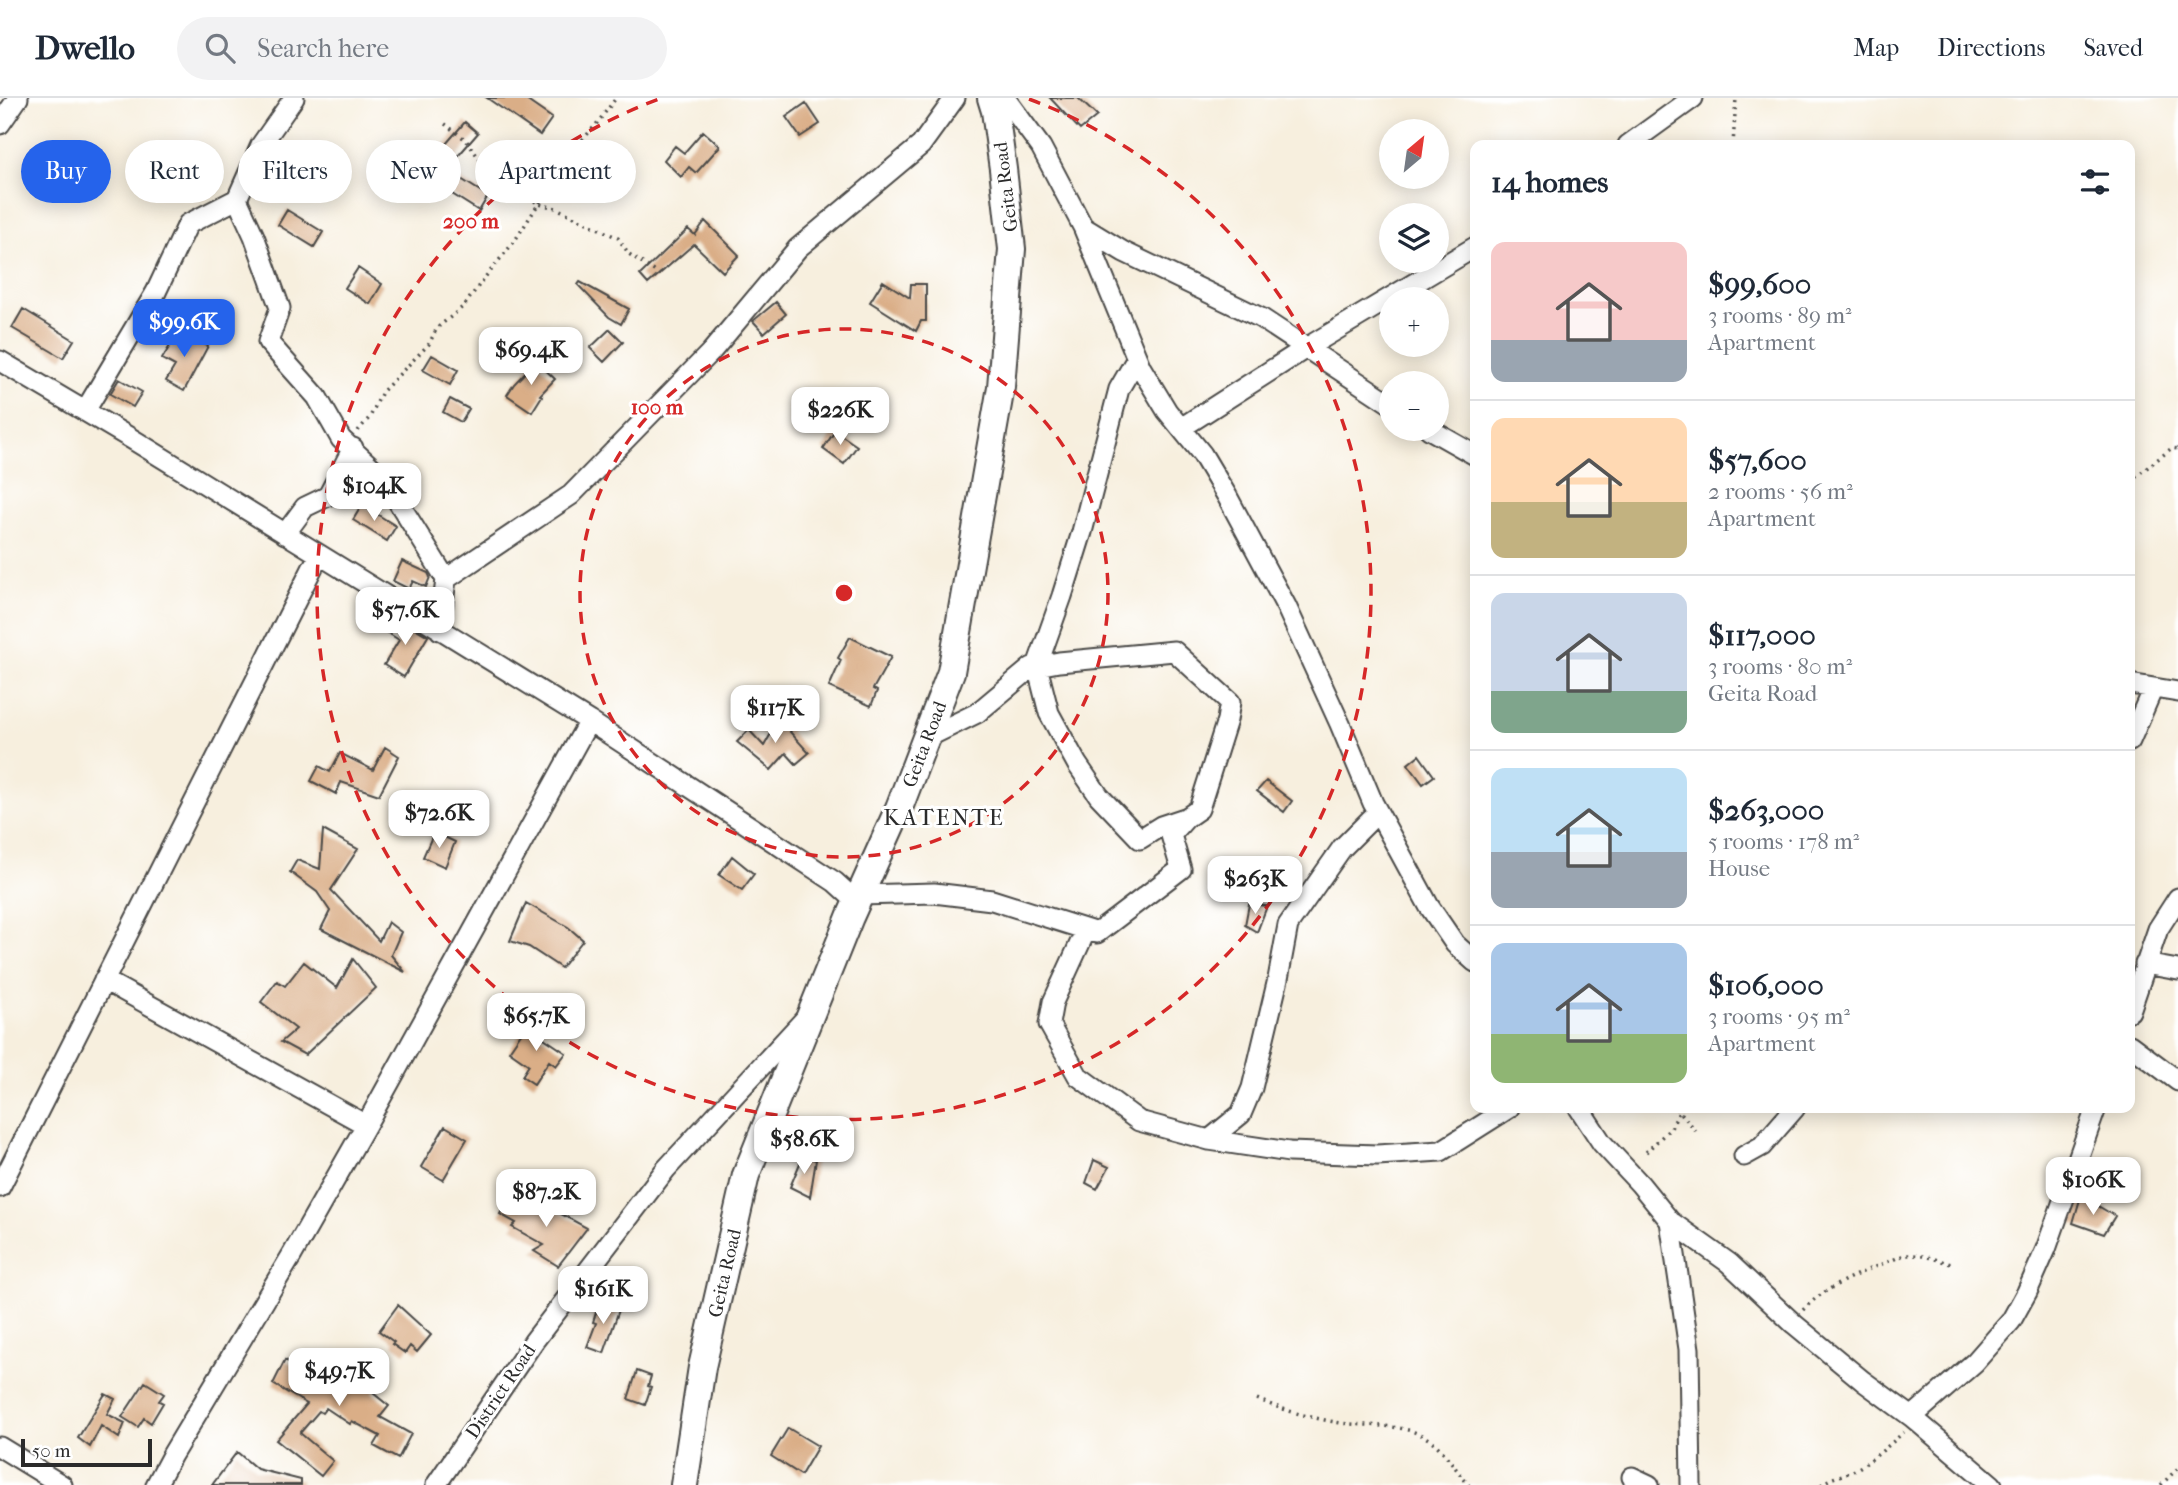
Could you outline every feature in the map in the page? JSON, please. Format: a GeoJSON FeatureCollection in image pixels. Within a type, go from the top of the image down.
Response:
{"type":"FeatureCollection","features":[{"type":"Feature","properties":{"kind":"main road","name":"Geita Road"},"geometry":{"type":"LineString","coordinates":[[684,1485],[702,1367],[746,1175],[858,899],[899,808],[951,672],[1001,387],[1012,248],[995,111],[991,98]]}},
{"type":"Feature","properties":{"kind":"street"},"geometry":{"type":"LineString","coordinates":[[0,124],[18,98]]}},
{"type":"Feature","properties":{"kind":"street"},"geometry":{"type":"LineString","coordinates":[[85,411],[156,292],[188,224],[237,198],[261,145],[294,98]]}},
{"type":"Feature","properties":{"kind":"street"},"geometry":{"type":"LineString","coordinates":[[446,579],[571,495],[711,352],[798,248],[920,145],[956,98]]}},
{"type":"Feature","properties":{"kind":"street"},"geometry":{"type":"LineString","coordinates":[[1004,98],[1041,147],[1083,227],[1137,358],[1167,411],[1202,454],[1286,606],[1378,812],[1429,906],[1455,944],[1470,958]]}},
{"type":"Feature","properties":{"kind":"street"},"geometry":{"type":"LineString","coordinates":[[1635,140],[1693,98]]}},
{"type":"Feature","properties":{"kind":"street"},"geometry":{"type":"LineString","coordinates":[[237,198],[280,308],[268,342],[317,397],[341,439],[384,479],[446,579],[440,630]]}},
{"type":"Feature","properties":{"kind":"street"},"geometry":{"type":"LineString","coordinates":[[1083,227],[1124,251],[1261,318],[1379,396]]}},
{"type":"Feature","properties":{"kind":"street"},"geometry":{"type":"LineString","coordinates":[[1181,428],[1306,348],[1470,250]]}},
{"type":"Feature","properties":{"kind":"street"},"geometry":{"type":"LineString","coordinates":[[1137,358],[1119,389],[1082,532],[1037,666],[1049,713],[1077,764],[1100,796],[1140,839],[1161,826],[1186,818]]}},
{"type":"Feature","properties":{"kind":"street"},"geometry":{"type":"LineString","coordinates":[[0,360],[589,721],[858,899],[934,893],[992,900],[1097,933],[1181,869],[1171,835],[1186,818],[1199,809],[1227,720],[1230,702],[1174,651],[1059,662],[1032,667],[977,713],[926,738]]}},
{"type":"Feature","properties":{"kind":"street"},"geometry":{"type":"LineString","coordinates":[[1449,440],[1470,452]]}},
{"type":"Feature","properties":{"kind":"street"},"geometry":{"type":"LineString","coordinates":[[285,534],[305,508],[328,496],[353,448]]}},
{"type":"Feature","properties":{"kind":"street"},"geometry":{"type":"LineString","coordinates":[[0,1187],[319,555]]}},
{"type":"Feature","properties":{"kind":"street"},"geometry":{"type":"LineString","coordinates":[[2135,685],[2178,692]]}},
{"type":"Feature","properties":{"kind":"street"},"geometry":{"type":"LineString","coordinates":[[2135,729],[2153,688]]}},
{"type":"Feature","properties":{"kind":"street"},"geometry":{"type":"LineString","coordinates":[[156,1485],[366,1125],[589,721]]}},
{"type":"Feature","properties":{"kind":"street"},"geometry":{"type":"LineString","coordinates":[[1209,1140],[1241,1114],[1252,1088],[1288,925],[1342,848],[1378,812]]}},
{"type":"Feature","properties":{"kind":"street"},"geometry":{"type":"LineString","coordinates":[[2135,995],[2158,929],[2178,898]]}},
{"type":"Feature","properties":{"kind":"street"},"geometry":{"type":"LineString","coordinates":[[1086,930],[1053,1002],[1049,1024],[1078,1076],[1139,1121],[1209,1140],[1289,1152],[1377,1155],[1441,1151],[1501,1113]]}},
{"type":"Feature","properties":{"kind":"street"},"geometry":{"type":"LineString","coordinates":[[2145,964],[2178,971]]}},
{"type":"Feature","properties":{"kind":"street"},"geometry":{"type":"LineString","coordinates":[[104,980],[366,1125]]}},
{"type":"Feature","properties":{"kind":"street","name":"District Road"},"geometry":{"type":"LineString","coordinates":[[436,1485],[534,1341],[666,1169],[813,1011]]}},
{"type":"Feature","properties":{"kind":"street"},"geometry":{"type":"LineString","coordinates":[[2135,1049],[2177,1079]]}},
{"type":"Feature","properties":{"kind":"street"},"geometry":{"type":"LineString","coordinates":[[1582,1113],[1602,1143],[1670,1221],[1729,1263],[1794,1324],[1992,1485]]}},
{"type":"Feature","properties":{"kind":"street"},"geometry":{"type":"LineString","coordinates":[[1744,1156],[1762,1146],[1791,1113]]}},
{"type":"Feature","properties":{"kind":"street"},"geometry":{"type":"LineString","coordinates":[[1914,1419],[1975,1363],[2011,1321],[2028,1292],[2046,1249],[2094,1113]]}},
{"type":"Feature","properties":{"kind":"street"},"geometry":{"type":"LineString","coordinates":[[1670,1221],[1689,1349],[1691,1485]]}},
{"type":"Feature","properties":{"kind":"street"},"geometry":{"type":"LineString","coordinates":[[0,1447],[62,1485]]}},
{"type":"Feature","properties":{"kind":"path"},"geometry":{"type":"LineString","coordinates":[[353,448],[358,430],[370,417],[382,392],[429,344],[437,328],[464,306],[514,242],[561,164],[616,98]]}},
{"type":"Feature","properties":{"kind":"path"},"geometry":{"type":"LineString","coordinates":[[1733,140],[1736,98]]}},
{"type":"Feature","properties":{"kind":"path"},"geometry":{"type":"LineString","coordinates":[[445,124],[466,140],[481,162],[504,182],[539,204],[556,208],[618,238],[629,254],[663,277]]}},
{"type":"Feature","properties":{"kind":"path"},"geometry":{"type":"LineString","coordinates":[[2135,477],[2172,448],[2178,449]]}},
{"type":"Feature","properties":{"kind":"path"},"geometry":{"type":"LineString","coordinates":[[1646,1152],[1671,1128],[1677,1113]]}},
{"type":"Feature","properties":{"kind":"path"},"geometry":{"type":"LineString","coordinates":[[1682,1113],[1696,1131]]}},
{"type":"Feature","properties":{"kind":"path"},"geometry":{"type":"LineString","coordinates":[[1794,1324],[1803,1310],[1817,1297],[1856,1274],[1907,1255],[1951,1264]]}},
{"type":"Feature","properties":{"kind":"path"},"geometry":{"type":"LineString","coordinates":[[1257,1399],[1282,1410],[1336,1423],[1396,1427],[1417,1432],[1433,1442],[1469,1485]]}},
{"type":"Feature","properties":{"kind":"path"},"geometry":{"type":"LineString","coordinates":[[1821,1485],[1876,1457],[1914,1419]]}},
{"type":"Feature","properties":{"kind":"path"},"geometry":{"type":"LineString","coordinates":[[2161,1485],[2178,1468]]}},
{"type":"Feature","properties":{"kind":"building"},"geometry":{"type":"Polygon","coordinates":[[[487,98],[523,98],[552,118],[540,135],[487,98]]]}},
{"type":"Feature","properties":{"kind":"building"},"geometry":{"type":"Polygon","coordinates":[[[1050,98],[1078,98],[1097,116],[1080,130],[1050,98]]]}},
{"type":"Feature","properties":{"kind":"building"},"geometry":{"type":"Polygon","coordinates":[[[806,103],[820,124],[800,137],[786,117],[806,103]]]}},
{"type":"Feature","properties":{"kind":"building"},"geometry":{"type":"Polygon","coordinates":[[[465,122],[478,133],[461,153],[461,140],[449,140],[465,122]]]}},
{"type":"Feature","properties":{"kind":"building"},"geometry":{"type":"Polygon","coordinates":[[[703,131],[720,146],[696,173],[689,167],[681,177],[664,160],[675,146],[684,153],[703,131]]]}},
{"type":"Feature","properties":{"kind":"building"},"geometry":{"type":"Polygon","coordinates":[[[461,179],[475,188],[475,203],[484,203],[479,211],[461,200],[461,179]]]}},
{"type":"Feature","properties":{"kind":"building"},"geometry":{"type":"Polygon","coordinates":[[[287,210],[323,232],[314,247],[278,225],[287,210]]]}},
{"type":"Feature","properties":{"kind":"building"},"geometry":{"type":"Polygon","coordinates":[[[705,221],[739,255],[723,272],[694,244],[648,284],[640,275],[688,229],[695,235],[705,221]]]}},
{"type":"Feature","properties":{"kind":"building"},"geometry":{"type":"Polygon","coordinates":[[[358,268],[382,284],[370,304],[345,288],[358,268]]]}},
{"type":"Feature","properties":{"kind":"building"},"geometry":{"type":"Polygon","coordinates":[[[883,281],[910,298],[911,284],[926,284],[926,321],[921,321],[916,331],[870,302],[883,281]]]}},
{"type":"Feature","properties":{"kind":"building"},"geometry":{"type":"Polygon","coordinates":[[[580,282],[629,309],[621,324],[609,317],[578,285],[580,282]]]}},
{"type":"Feature","properties":{"kind":"building"},"geometry":{"type":"Polygon","coordinates":[[[776,302],[786,314],[764,333],[753,321],[776,302]]]}},
{"type":"Feature","properties":{"kind":"building"},"geometry":{"type":"Polygon","coordinates":[[[23,309],[74,340],[63,358],[12,328],[23,309]]]}},
{"type":"Feature","properties":{"kind":"building"},"geometry":{"type":"Polygon","coordinates":[[[610,329],[623,342],[604,362],[590,348],[610,329]]]}},
{"type":"Feature","properties":{"kind":"building"},"geometry":{"type":"Polygon","coordinates":[[[179,331],[208,346],[184,391],[166,381],[175,366],[162,359],[179,331]]]}},
{"type":"Feature","properties":{"kind":"building"},"geometry":{"type":"Polygon","coordinates":[[[432,355],[458,370],[450,385],[423,370],[432,355]]]}},
{"type":"Feature","properties":{"kind":"building"},"geometry":{"type":"Polygon","coordinates":[[[536,361],[555,379],[540,395],[542,396],[532,412],[507,395],[536,361]]]}},
{"type":"Feature","properties":{"kind":"building"},"geometry":{"type":"Polygon","coordinates":[[[119,379],[142,392],[133,407],[110,394],[119,379]]]}},
{"type":"Feature","properties":{"kind":"building"},"geometry":{"type":"Polygon","coordinates":[[[450,399],[469,409],[461,422],[443,412],[450,399]]]}},
{"type":"Feature","properties":{"kind":"building"},"geometry":{"type":"Polygon","coordinates":[[[835,431],[857,446],[844,464],[823,449],[835,431]]]}},
{"type":"Feature","properties":{"kind":"building"},"geometry":{"type":"Polygon","coordinates":[[[362,505],[396,526],[387,541],[353,520],[362,505]]]}},
{"type":"Feature","properties":{"kind":"building"},"geometry":{"type":"Polygon","coordinates":[[[402,561],[428,573],[430,577],[426,587],[413,581],[409,589],[393,581],[402,561]]]}},
{"type":"Feature","properties":{"kind":"building"},"geometry":{"type":"Polygon","coordinates":[[[398,618],[428,636],[404,677],[384,665],[399,640],[388,633],[398,618]]]}},
{"type":"Feature","properties":{"kind":"building"},"geometry":{"type":"Polygon","coordinates":[[[850,637],[891,657],[873,689],[877,691],[871,706],[829,687],[841,660],[838,658],[850,637]]]}},
{"type":"Feature","properties":{"kind":"building"},"geometry":{"type":"Polygon","coordinates":[[[782,714],[796,722],[790,732],[809,753],[796,764],[786,753],[771,770],[737,742],[749,730],[764,746],[782,714]]]}},
{"type":"Feature","properties":{"kind":"building"},"geometry":{"type":"Polygon","coordinates":[[[385,747],[399,756],[379,795],[341,782],[336,794],[311,781],[319,766],[330,772],[340,753],[373,770],[385,747]]]}},
{"type":"Feature","properties":{"kind":"building"},"geometry":{"type":"Polygon","coordinates":[[[1419,755],[1434,776],[1423,784],[1408,764],[1419,755]]]}},
{"type":"Feature","properties":{"kind":"building"},"geometry":{"type":"Polygon","coordinates":[[[1266,781],[1292,801],[1284,812],[1257,791],[1266,781]]]}},
{"type":"Feature","properties":{"kind":"building"},"geometry":{"type":"Polygon","coordinates":[[[323,830],[358,849],[331,890],[379,941],[388,922],[401,932],[391,955],[405,972],[321,929],[330,911],[317,892],[290,872],[297,860],[320,869],[323,830]]]}},
{"type":"Feature","properties":{"kind":"building"},"geometry":{"type":"Polygon","coordinates":[[[434,832],[455,842],[445,867],[423,857],[434,832]]]}},
{"type":"Feature","properties":{"kind":"building"},"geometry":{"type":"Polygon","coordinates":[[[732,856],[754,874],[742,890],[719,875],[732,856]]]}},
{"type":"Feature","properties":{"kind":"building"},"geometry":{"type":"Polygon","coordinates":[[[526,903],[568,927],[583,940],[561,968],[529,947],[510,941],[526,903]]]}},
{"type":"Feature","properties":{"kind":"building"},"geometry":{"type":"Polygon","coordinates":[[[1249,904],[1267,906],[1257,932],[1245,925],[1249,904]]]}},
{"type":"Feature","properties":{"kind":"building"},"geometry":{"type":"Polygon","coordinates":[[[353,959],[376,988],[305,1055],[281,1042],[296,1029],[261,1002],[277,981],[285,986],[304,962],[337,988],[353,959]]]}},
{"type":"Feature","properties":{"kind":"building"},"geometry":{"type":"Polygon","coordinates":[[[526,1026],[566,1053],[556,1066],[549,1061],[534,1084],[522,1076],[529,1065],[509,1051],[526,1026]]]}},
{"type":"Feature","properties":{"kind":"building"},"geometry":{"type":"Polygon","coordinates":[[[445,1126],[467,1139],[443,1180],[421,1167],[445,1126]]]}},
{"type":"Feature","properties":{"kind":"building"},"geometry":{"type":"Polygon","coordinates":[[[803,1156],[816,1160],[810,1197],[790,1187],[803,1156]]]}},
{"type":"Feature","properties":{"kind":"building"},"geometry":{"type":"Polygon","coordinates":[[[1094,1160],[1109,1167],[1097,1189],[1086,1183],[1094,1160]]]}},
{"type":"Feature","properties":{"kind":"building"},"geometry":{"type":"Polygon","coordinates":[[[2081,1196],[2115,1216],[2104,1234],[2073,1223],[2081,1196]]]}},
{"type":"Feature","properties":{"kind":"building"},"geometry":{"type":"Polygon","coordinates":[[[532,1198],[587,1228],[558,1266],[534,1251],[544,1245],[512,1227],[516,1223],[500,1214],[507,1201],[524,1210],[532,1198]]]}},
{"type":"Feature","properties":{"kind":"building"},"geometry":{"type":"Polygon","coordinates":[[[600,1300],[620,1307],[604,1353],[587,1347],[596,1323],[593,1322],[600,1300]]]}},
{"type":"Feature","properties":{"kind":"building"},"geometry":{"type":"Polygon","coordinates":[[[398,1305],[431,1335],[417,1352],[410,1346],[405,1353],[379,1331],[398,1305]]]}},
{"type":"Feature","properties":{"kind":"building"},"geometry":{"type":"Polygon","coordinates":[[[356,1351],[387,1371],[373,1393],[389,1406],[380,1417],[411,1434],[398,1459],[374,1446],[380,1436],[352,1421],[350,1424],[326,1408],[322,1413],[319,1411],[300,1433],[333,1461],[321,1476],[276,1440],[307,1404],[273,1384],[285,1360],[332,1387],[356,1351]]]}},
{"type":"Feature","properties":{"kind":"building"},"geometry":{"type":"Polygon","coordinates":[[[637,1371],[651,1376],[648,1386],[651,1387],[645,1405],[628,1399],[637,1371]]]}},
{"type":"Feature","properties":{"kind":"building"},"geometry":{"type":"Polygon","coordinates":[[[145,1382],[164,1394],[159,1401],[163,1403],[151,1423],[144,1418],[138,1427],[122,1417],[145,1382]]]}},
{"type":"Feature","properties":{"kind":"building"},"geometry":{"type":"Polygon","coordinates":[[[105,1394],[115,1399],[107,1414],[125,1423],[119,1438],[101,1426],[90,1447],[78,1438],[105,1394]]]}},
{"type":"Feature","properties":{"kind":"building"},"geometry":{"type":"Polygon","coordinates":[[[788,1428],[818,1446],[801,1475],[771,1456],[788,1428]]]}},
{"type":"Feature","properties":{"kind":"building"},"geometry":{"type":"Polygon","coordinates":[[[237,1452],[257,1469],[301,1480],[301,1485],[212,1485],[237,1452]]]}},
{"type":"Feature","properties":{"kind":"district","name":"KATENTE"},"geometry":{"type":"Point","coordinates":[944,817]}}]}
